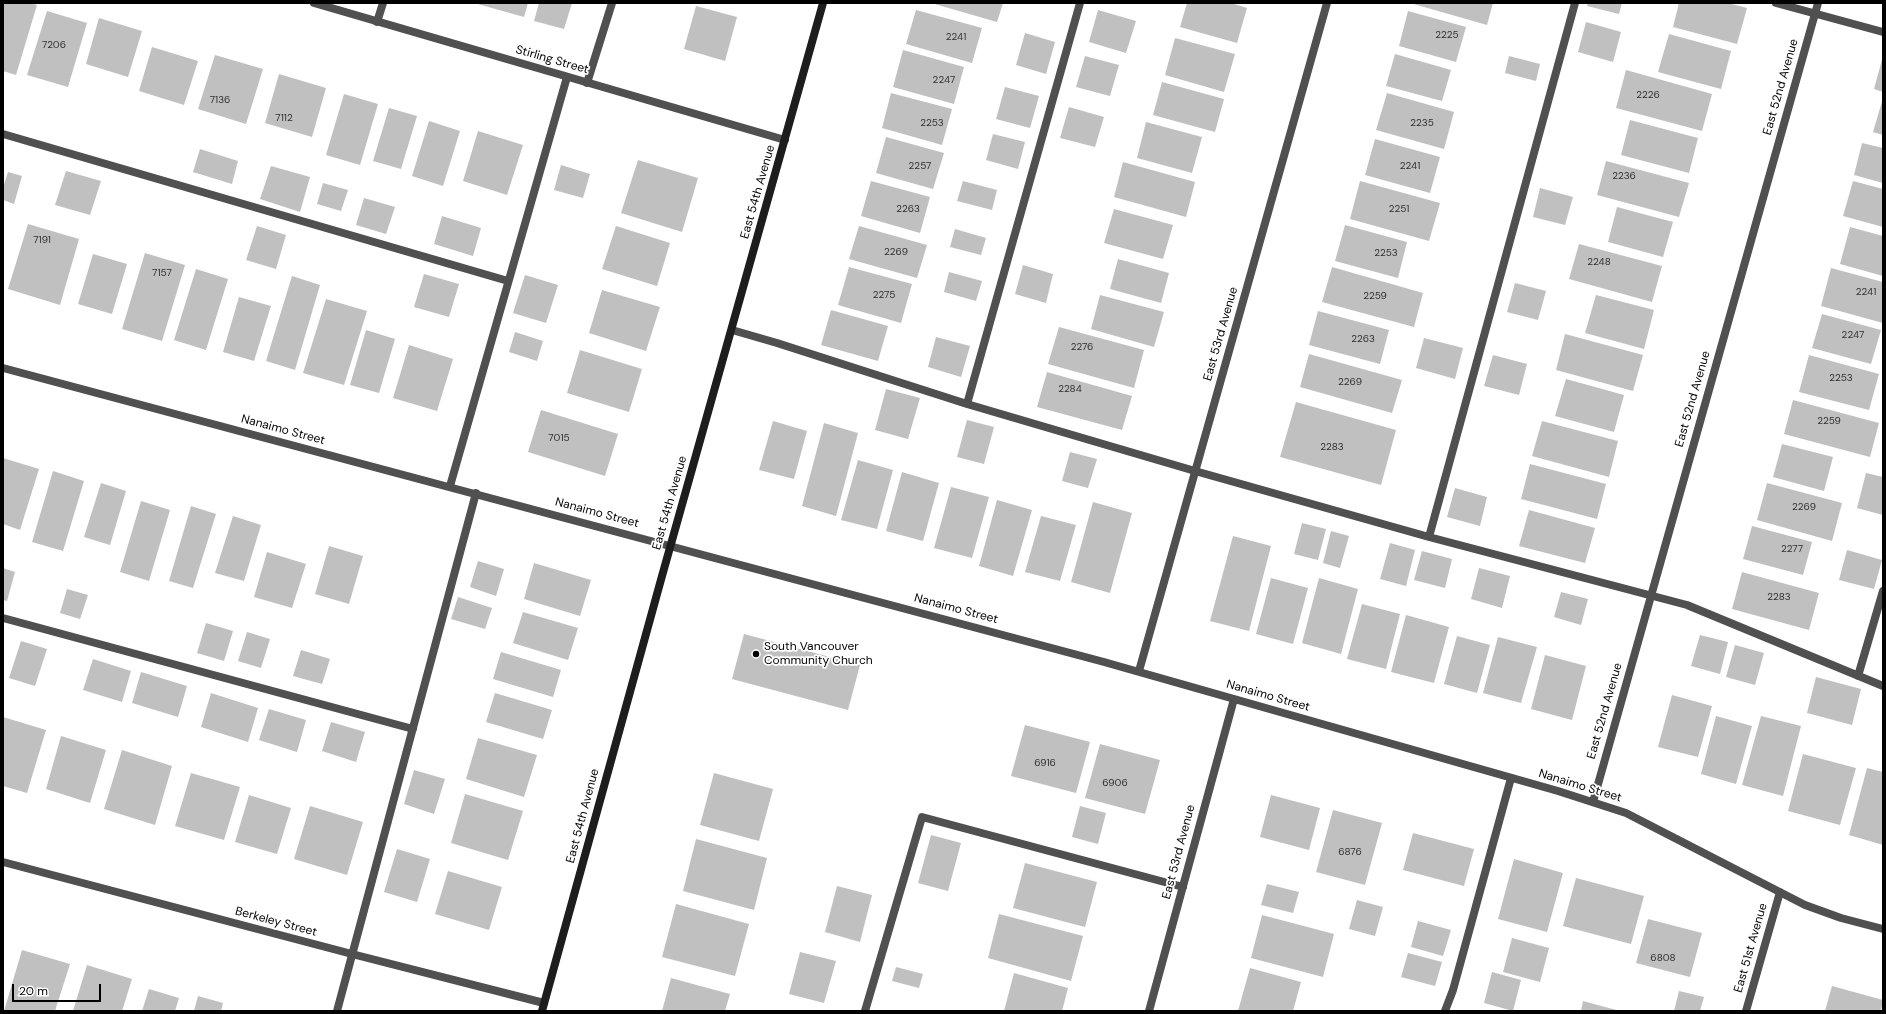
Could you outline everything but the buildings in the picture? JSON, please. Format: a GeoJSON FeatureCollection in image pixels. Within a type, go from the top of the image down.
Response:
{"type":"FeatureCollection","features":[{"type":"Feature","properties":{"kind":"street","name":"Stirling Street"},"geometry":{"type":"LineString","coordinates":[[314,3],[785,140]]}},
{"type":"Feature","properties":{"kind":"street"},"geometry":{"type":"LineString","coordinates":[[377,22],[383,3]]}},
{"type":"Feature","properties":{"kind":"street"},"geometry":{"type":"LineString","coordinates":[[587,83],[612,3]]}},
{"type":"Feature","properties":{"kind":"street","name":"East 54th Avenue"},"geometry":{"type":"LineString","coordinates":[[543,1007],[670,545],[732,330],[823,3]]}},
{"type":"Feature","properties":{"kind":"street"},"geometry":{"type":"LineString","coordinates":[[967,404],[1080,3]]}},
{"type":"Feature","properties":{"kind":"street","name":"East 53rd Avenue"},"geometry":{"type":"LineString","coordinates":[[1139,671],[1327,3]]}},
{"type":"Feature","properties":{"kind":"street"},"geometry":{"type":"LineString","coordinates":[[1429,537],[1575,3]]}},
{"type":"Feature","properties":{"kind":"street"},"geometry":{"type":"LineString","coordinates":[[1776,3],[1883,32]]}},
{"type":"Feature","properties":{"kind":"street","name":"East 52nd Avenue"},"geometry":{"type":"LineString","coordinates":[[1593,802],[1818,3]]}},
{"type":"Feature","properties":{"kind":"street"},"geometry":{"type":"LineString","coordinates":[[450,486],[567,77]]}},
{"type":"Feature","properties":{"kind":"street"},"geometry":{"type":"LineString","coordinates":[[3,134],[508,281]]}},
{"type":"Feature","properties":{"kind":"street"},"geometry":{"type":"LineString","coordinates":[[732,330],[967,404],[1195,471],[1429,537],[1687,605],[1883,686]]}},
{"type":"Feature","properties":{"kind":"street","name":"Nanaimo Street"},"geometry":{"type":"LineString","coordinates":[[3,368],[1139,671],[1593,802],[1626,813],[1805,905],[1841,918],[1883,929]]}},
{"type":"Feature","properties":{"kind":"street"},"geometry":{"type":"LineString","coordinates":[[337,1011],[476,493]]}},
{"type":"Feature","properties":{"kind":"street"},"geometry":{"type":"LineString","coordinates":[[1858,676],[1883,591]]}},
{"type":"Feature","properties":{"kind":"street"},"geometry":{"type":"LineString","coordinates":[[3,618],[413,729]]}},
{"type":"Feature","properties":{"kind":"street","name":"East 53rd Avenue"},"geometry":{"type":"LineString","coordinates":[[1149,1011],[1234,699]]}},
{"type":"Feature","properties":{"kind":"street"},"geometry":{"type":"LineString","coordinates":[[1445,1011],[1453,990],[1511,778]]}},
{"type":"Feature","properties":{"kind":"street"},"geometry":{"type":"LineString","coordinates":[[865,1011],[922,817],[1183,887]]}},
{"type":"Feature","properties":{"kind":"street","name":"Berkeley Street"},"geometry":{"type":"LineString","coordinates":[[3,862],[352,954],[543,1007]]}},
{"type":"Feature","properties":{"kind":"street","name":"East 51st Avenue"},"geometry":{"type":"LineString","coordinates":[[1746,1011],[1780,892]]}},
{"type":"Feature","properties":{"kind":"place","name":"South Vancouver Community Church"},"geometry":{"type":"Point","coordinates":[756,654]}}]}
